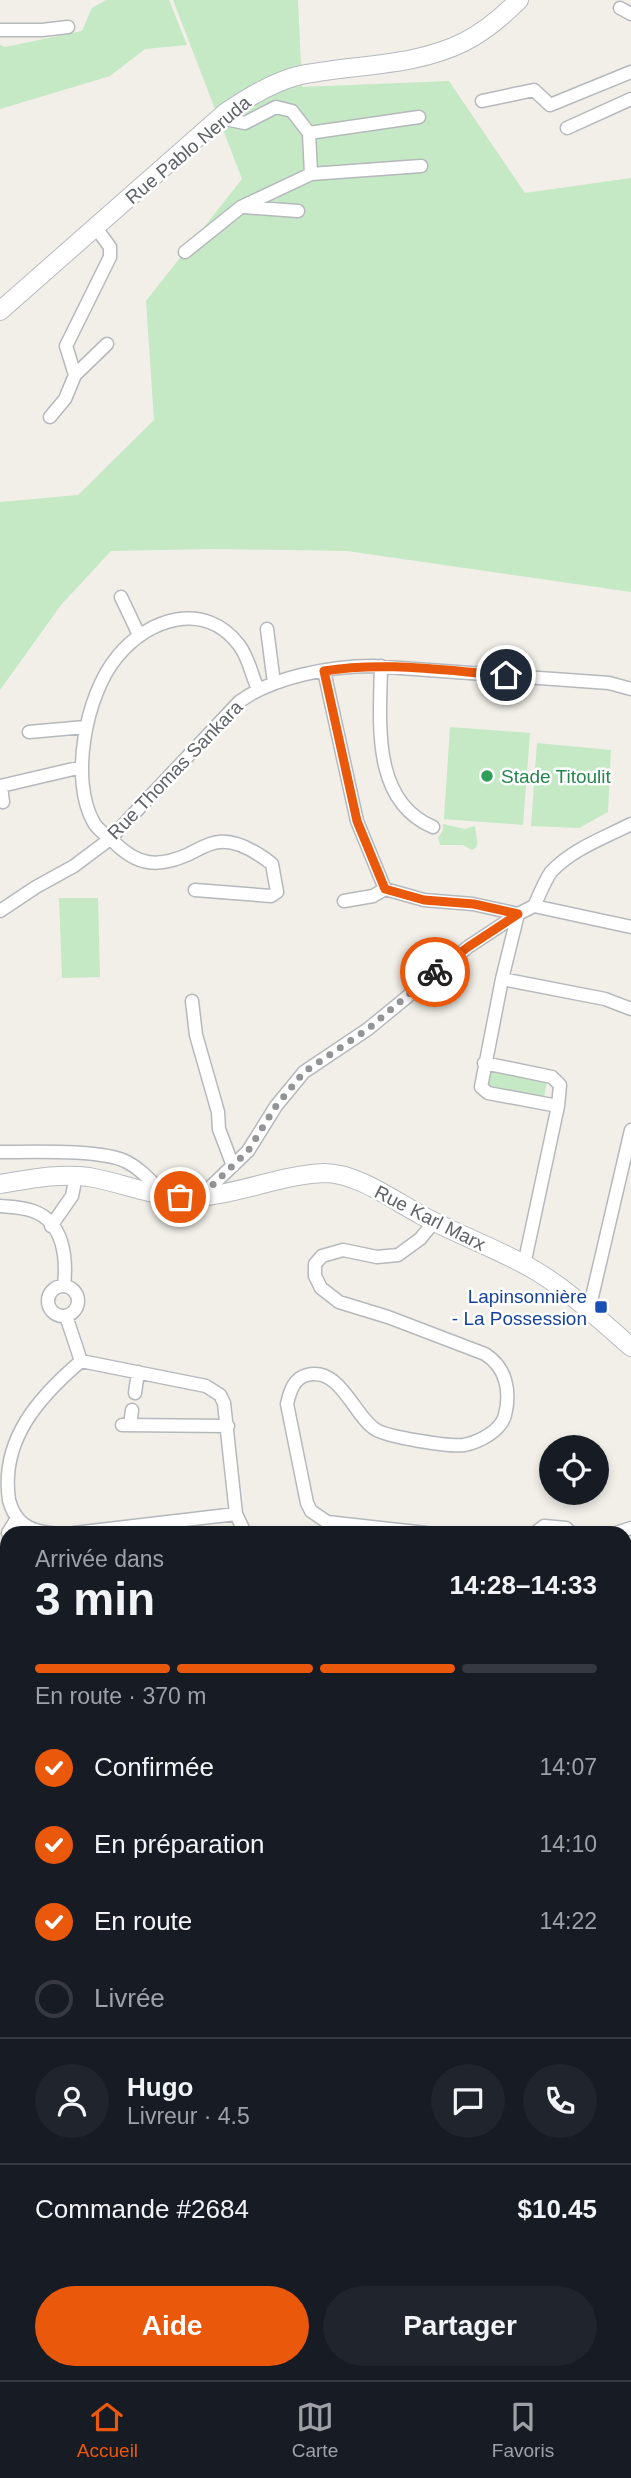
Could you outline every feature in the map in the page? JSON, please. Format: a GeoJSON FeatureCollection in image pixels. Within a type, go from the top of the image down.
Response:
{"type":"FeatureCollection","features":[{"type":"Feature","properties":{"kind":"main road","name":"Rue Pablo Neruda"},"geometry":{"type":"LineString","coordinates":[[0,311],[246,98],[299,75],[412,59],[465,42],[519,0]]}},
{"type":"Feature","properties":{"kind":"main road","name":"Rue Karl Marx"},"geometry":{"type":"LineString","coordinates":[[0,1184],[46,1176],[76,1176],[165,1195],[201,1196],[327,1173],[360,1182],[434,1222],[524,1265],[586,1306],[629,1342]]}},
{"type":"Feature","properties":{"kind":"main road"},"geometry":{"type":"LineString","coordinates":[[0,1192],[21,1180]]}},
{"type":"Feature","properties":{"kind":"street"},"geometry":{"type":"LineString","coordinates":[[0,30],[68,27]]}},
{"type":"Feature","properties":{"kind":"street"},"geometry":{"type":"LineString","coordinates":[[482,101],[534,90],[550,105],[631,72]]}},
{"type":"Feature","properties":{"kind":"street"},"geometry":{"type":"LineString","coordinates":[[567,128],[631,99]]}},
{"type":"Feature","properties":{"kind":"street"},"geometry":{"type":"LineString","coordinates":[[220,118],[245,123],[269,109],[281,107],[292,111],[309,133],[311,174]]}},
{"type":"Feature","properties":{"kind":"street"},"geometry":{"type":"LineString","coordinates":[[309,133],[419,117]]}},
{"type":"Feature","properties":{"kind":"street"},"geometry":{"type":"LineString","coordinates":[[185,252],[241,207],[311,174],[421,166]]}},
{"type":"Feature","properties":{"kind":"street"},"geometry":{"type":"LineString","coordinates":[[241,207],[298,211]]}},
{"type":"Feature","properties":{"kind":"street"},"geometry":{"type":"LineString","coordinates":[[50,417],[73,385],[75,375],[66,346],[110,257],[110,247],[96,228]]}},
{"type":"Feature","properties":{"kind":"street"},"geometry":{"type":"LineString","coordinates":[[75,375],[107,344]]}},
{"type":"Feature","properties":{"kind":"street"},"geometry":{"type":"LineString","coordinates":[[121,597],[139,635]]}},
{"type":"Feature","properties":{"kind":"street"},"geometry":{"type":"LineString","coordinates":[[195,890],[271,895],[277,892],[272,864],[242,846],[219,842],[165,862],[147,863],[131,858],[94,824],[85,797],[82,767],[85,727],[108,670],[117,657],[139,635],[185,617],[200,618],[212,623],[239,645],[258,689]]}},
{"type":"Feature","properties":{"kind":"street"},"geometry":{"type":"LineString","coordinates":[[267,629],[274,683]]}},
{"type":"Feature","properties":{"kind":"street","name":"Rue Thomas Sankara"},"geometry":{"type":"LineString","coordinates":[[0,911],[74,866],[110,839],[239,702],[258,689],[274,683],[354,666],[381,666],[609,682],[631,689]]}},
{"type":"Feature","properties":{"kind":"street"},"geometry":{"type":"LineString","coordinates":[[381,666],[380,732],[386,772],[394,791],[407,810],[419,821],[433,827]]}},
{"type":"Feature","properties":{"kind":"street"},"geometry":{"type":"LineString","coordinates":[[324,671],[357,821],[385,889]]}},
{"type":"Feature","properties":{"kind":"street"},"geometry":{"type":"LineString","coordinates":[[29,732],[85,727]]}},
{"type":"Feature","properties":{"kind":"street"},"geometry":{"type":"LineString","coordinates":[[3,802],[1,786],[82,767]]}},
{"type":"Feature","properties":{"kind":"street"},"geometry":{"type":"LineString","coordinates":[[201,1196],[248,1151],[276,1106],[304,1072],[376,1022],[458,954],[534,906],[549,874],[563,861],[581,849],[631,825]]}},
{"type":"Feature","properties":{"kind":"street"},"geometry":{"type":"LineString","coordinates":[[344,901],[373,896],[385,889],[424,900],[474,904],[518,914]]}},
{"type":"Feature","properties":{"kind":"street"},"geometry":{"type":"LineString","coordinates":[[534,906],[631,927]]}},
{"type":"Feature","properties":{"kind":"street"},"geometry":{"type":"LineString","coordinates":[[518,914],[481,1087],[488,1094],[558,1106]]}},
{"type":"Feature","properties":{"kind":"street"},"geometry":{"type":"LineString","coordinates":[[502,979],[606,999],[631,1009]]}},
{"type":"Feature","properties":{"kind":"street"},"geometry":{"type":"LineString","coordinates":[[192,1001],[197,1035],[218,1112],[219,1129],[233,1167]]}},
{"type":"Feature","properties":{"kind":"street"},"geometry":{"type":"LineString","coordinates":[[485,1063],[552,1077],[560,1085],[558,1106],[524,1265]]}},
{"type":"Feature","properties":{"kind":"street"},"geometry":{"type":"LineString","coordinates":[[586,1306],[592,1297],[631,1130]]}},
{"type":"Feature","properties":{"kind":"street"},"geometry":{"type":"LineString","coordinates":[[0,1152],[54,1152],[117,1159],[137,1168],[165,1195]]}},
{"type":"Feature","properties":{"kind":"street"},"geometry":{"type":"LineString","coordinates":[[51,1226],[72,1196],[76,1176]]}},
{"type":"Feature","properties":{"kind":"street"},"geometry":{"type":"LineString","coordinates":[[0,1206],[35,1211],[51,1226],[63,1244],[66,1256],[64,1286]]}},
{"type":"Feature","properties":{"kind":"street"},"geometry":{"type":"LineString","coordinates":[[363,1526],[327,1522],[311,1511],[307,1503],[287,1404],[291,1388],[299,1379],[316,1374],[326,1377],[338,1385],[366,1422],[385,1435],[462,1445],[492,1433],[504,1420],[508,1405],[507,1385],[494,1360],[388,1317],[339,1302],[321,1289],[315,1276],[315,1264],[321,1256],[331,1251],[344,1250],[367,1256],[389,1257],[406,1251],[434,1222]]}},
{"type":"Feature","properties":{"kind":"street"},"geometry":{"type":"LineString","coordinates":[[64,1286],[75,1291],[78,1297],[76,1309],[66,1316],[59,1316],[49,1306],[51,1292],[64,1286]]}},
{"type":"Feature","properties":{"kind":"street"},"geometry":{"type":"LineString","coordinates":[[66,1316],[80,1361]]}},
{"type":"Feature","properties":{"kind":"street"},"geometry":{"type":"LineString","coordinates":[[80,1361],[213,1389],[220,1395],[225,1403],[236,1514],[242,1526]]}},
{"type":"Feature","properties":{"kind":"street"},"geometry":{"type":"LineString","coordinates":[[24,1526],[16,1520],[5,1483],[7,1458],[20,1427],[40,1400],[80,1361]]}},
{"type":"Feature","properties":{"kind":"street"},"geometry":{"type":"LineString","coordinates":[[135,1392],[138,1372]]}},
{"type":"Feature","properties":{"kind":"street"},"geometry":{"type":"LineString","coordinates":[[132,1410],[126,1425],[228,1426]]}},
{"type":"Feature","properties":{"kind":"street"},"geometry":{"type":"LineString","coordinates":[[151,1526],[236,1514]]}},
{"type":"Feature","properties":{"kind":"street"},"geometry":{"type":"LineString","coordinates":[[12,1526],[16,1520]]}},
{"type":"Feature","properties":{"kind":"green space"},"geometry":{"type":"Polygon","coordinates":[[[106,0],[169,0],[187,45],[145,49],[110,76],[0,109],[0,45],[5,47],[82,31],[92,8],[106,0]]]}},
{"type":"Feature","properties":{"kind":"green space"},"geometry":{"type":"Polygon","coordinates":[[[173,0],[298,0],[302,87],[449,81],[525,193],[631,178],[631,592],[347,551],[111,551],[61,605],[0,690],[0,502],[78,495],[154,420],[146,301],[242,179],[173,0]]]}},
{"type":"Feature","properties":{"kind":"green space","name":"Stade Titoulit"},"geometry":{"type":"Polygon","coordinates":[[[450,727],[530,733],[523,825],[444,819],[450,727]]]}},
{"type":"Feature","properties":{"kind":"green space"},"geometry":{"type":"Polygon","coordinates":[[[537,743],[611,750],[608,812],[579,828],[531,826],[537,743]]]}},
{"type":"Feature","properties":{"kind":"green space"},"geometry":{"type":"Polygon","coordinates":[[[443,824],[465,829],[475,826],[477,846],[472,850],[463,845],[440,845],[438,838],[443,824]]]}},
{"type":"Feature","properties":{"kind":"green space"},"geometry":{"type":"Polygon","coordinates":[[[59,898],[98,898],[100,977],[62,978],[59,898]]]}},
{"type":"Feature","properties":{"kind":"green space"},"geometry":{"type":"Polygon","coordinates":[[[491,1069],[547,1079],[544,1099],[488,1089],[491,1069]]]}},
{"type":"Feature","properties":{"kind":"way so far"},"geometry":{"type":"LineString","coordinates":[[180,1197],[201,1196],[248,1151],[276,1106],[304,1072],[368,1029],[435,972]]}},
{"type":"Feature","properties":{"kind":"place","name":"Stade Titoulit"},"geometry":{"type":"Point","coordinates":[487,776]}},
{"type":"Feature","properties":{"kind":"place","name":"Lapinsonnière - La Possession"},"geometry":{"type":"Point","coordinates":[601,1307]}},
{"type":"Feature","properties":{"kind":"route"},"geometry":{"type":"LineString","coordinates":[[435,972],[518,914],[474,904],[424,900],[385,889],[357,821],[324,671],[354,666],[381,666],[506,675]]}}]}
